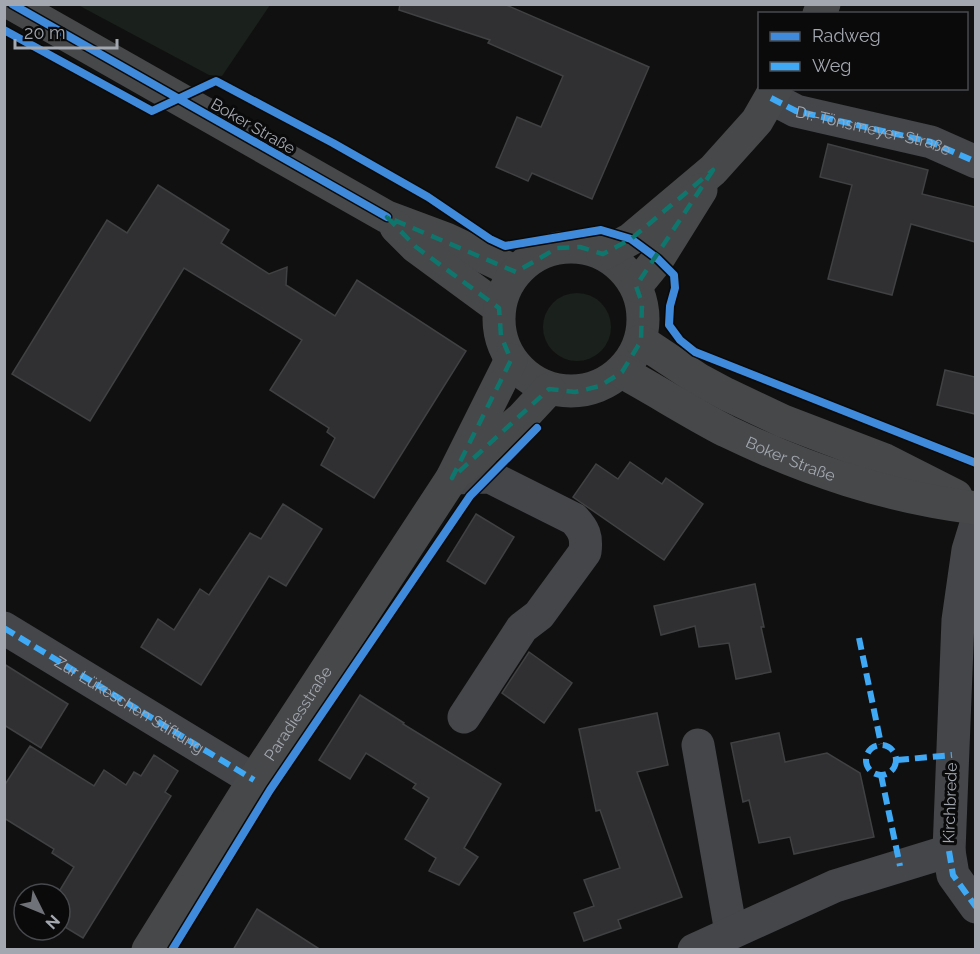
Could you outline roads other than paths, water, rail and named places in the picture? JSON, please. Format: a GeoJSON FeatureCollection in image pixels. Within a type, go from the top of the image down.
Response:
{"type":"FeatureCollection","features":[{"type":"Feature","properties":{"kind":"main road","name":"Boker Straße"},"geometry":{"type":"LineString","coordinates":[[12,4],[387,217],[446,238],[516,272]]}},
{"type":"Feature","properties":{"kind":"main road"},"geometry":{"type":"LineString","coordinates":[[603,254],[631,239],[713,170],[757,121],[774,93]]}},
{"type":"Feature","properties":{"kind":"main road"},"geometry":{"type":"LineString","coordinates":[[636,286],[658,259],[713,170]]}},
{"type":"Feature","properties":{"kind":"main road","name":"Boker Straße"},"geometry":{"type":"LineString","coordinates":[[387,217],[416,247],[499,308]]}},
{"type":"Feature","properties":{"kind":"main road"},"geometry":{"type":"LineString","coordinates":[[580,247],[603,254],[622,267],[636,286],[642,303],[644,322],[641,341],[622,372],[600,386],[575,392],[549,389],[528,378],[511,360],[501,336],[499,308],[506,289],[516,272],[535,257],[557,248],[580,247]]}},
{"type":"Feature","properties":{"kind":"main road","name":"Boker Straße"},"geometry":{"type":"LineString","coordinates":[[641,341],[698,379],[726,394],[783,422],[885,460],[975,507]]}},
{"type":"Feature","properties":{"kind":"main road","name":"Paradiesstraße"},"geometry":{"type":"LineString","coordinates":[[148,950],[254,780],[452,478],[511,360]]}},
{"type":"Feature","properties":{"kind":"main road","name":"Boker Straße"},"geometry":{"type":"LineString","coordinates":[[622,372],[725,430],[810,468],[864,486],[930,502],[975,507]]}},
{"type":"Feature","properties":{"kind":"main road","name":"Paradiesstraße"},"geometry":{"type":"LineString","coordinates":[[452,478],[522,418],[549,389]]}},
{"type":"Feature","properties":{"kind":"street","name":"Dr.-Tönsmeyer-Straße"},"geometry":{"type":"LineString","coordinates":[[774,93],[796,111],[931,142],[975,162]]}},
{"type":"Feature","properties":{"kind":"street"},"geometry":{"type":"LineString","coordinates":[[452,478],[490,477],[573,519],[584,530],[587,540],[585,552],[539,615],[522,628],[464,717]]}},
{"type":"Feature","properties":{"kind":"street","name":"Kirchbrede"},"geometry":{"type":"LineString","coordinates":[[694,950],[835,886],[949,851],[958,620],[968,550],[975,524]]}},
{"type":"Feature","properties":{"kind":"street","name":"Zur Lükeschen Stiftung"},"geometry":{"type":"LineString","coordinates":[[4,628],[254,780]]}},
{"type":"Feature","properties":{"kind":"street"},"geometry":{"type":"LineString","coordinates":[[698,746],[731,932]]}},
{"type":"Feature","properties":{"kind":"street"},"geometry":{"type":"LineString","coordinates":[[949,851],[953,874],[975,908]]}}]}
